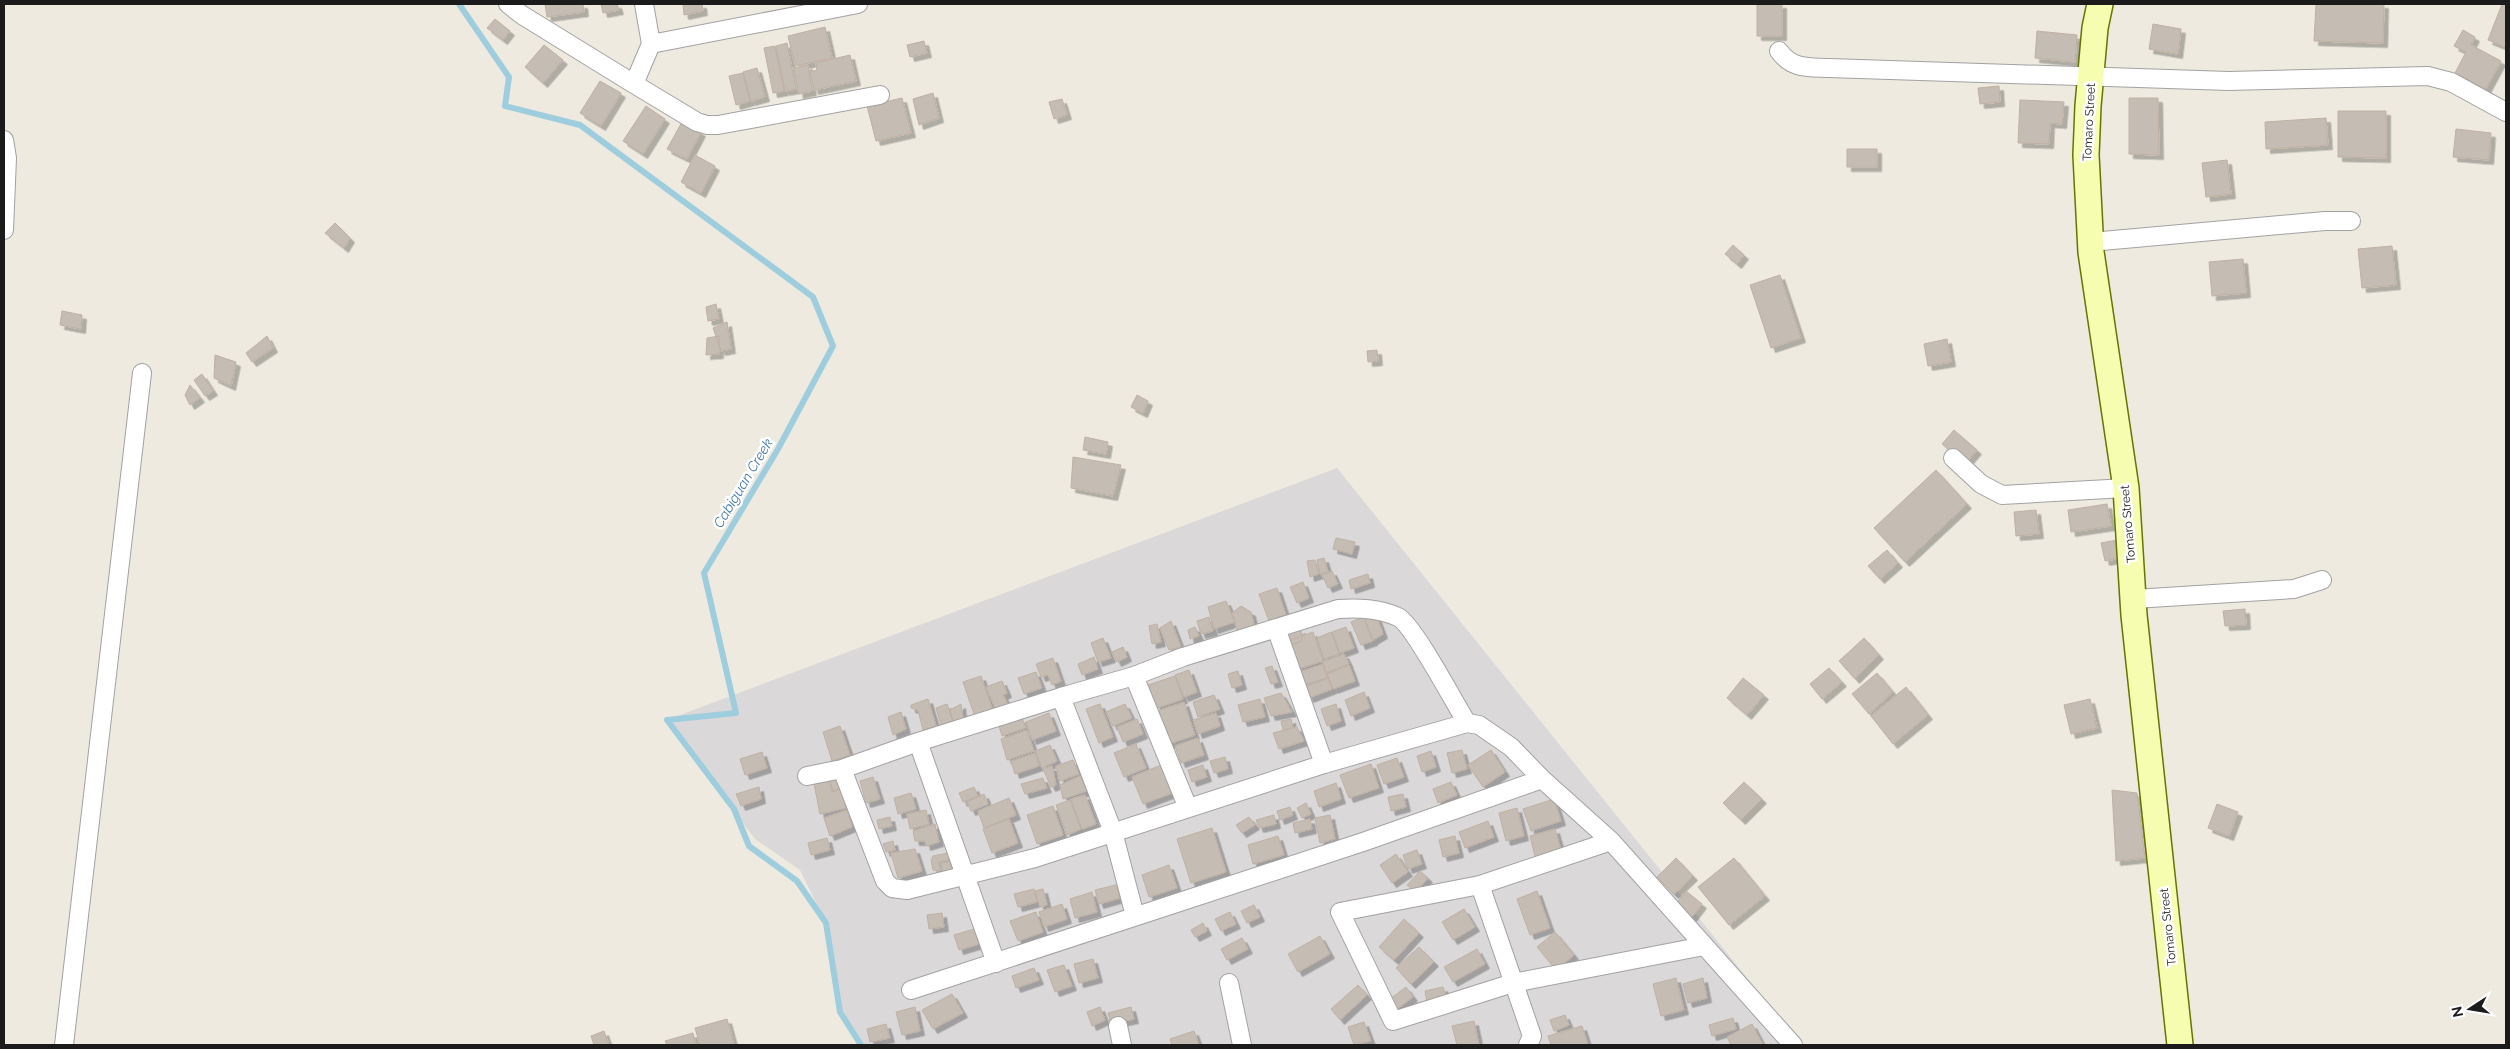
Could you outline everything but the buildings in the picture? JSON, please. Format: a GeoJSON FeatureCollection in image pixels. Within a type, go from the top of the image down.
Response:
{"type":"FeatureCollection","features":[{"type":"Feature","properties":{"kind":"street"},"geometry":{"type":"LineString","coordinates":[[508,4],[522,15],[634,84],[707,125],[718,125],[880,95]]}},
{"type":"Feature","properties":{"kind":"street"},"geometry":{"type":"LineString","coordinates":[[634,84],[645,62],[651,44],[644,4]]}},
{"type":"Feature","properties":{"kind":"street"},"geometry":{"type":"LineString","coordinates":[[651,44],[858,4]]}},
{"type":"Feature","properties":{"kind":"street","name":"Tomaro Street"},"geometry":{"type":"LineString","coordinates":[[2100,4],[2095,28],[2086,155],[2090,242],[2126,488],[2134,598],[2180,1045]]}},
{"type":"Feature","properties":{"kind":"street"},"geometry":{"type":"LineString","coordinates":[[1778,51],[1787,62],[1803,67],[1938,70],[2091,78],[2229,81],[2428,76],[2451,82],[2506,112]]}},
{"type":"Feature","properties":{"kind":"street"},"geometry":{"type":"LineString","coordinates":[[4,140],[7,158],[4,230]]}},
{"type":"Feature","properties":{"kind":"street"},"geometry":{"type":"LineString","coordinates":[[2090,242],[2308,222],[2351,221]]}},
{"type":"Feature","properties":{"kind":"street"},"geometry":{"type":"LineString","coordinates":[[64,1045],[142,373]]}},
{"type":"Feature","properties":{"kind":"street"},"geometry":{"type":"LineString","coordinates":[[1953,458],[1981,484],[2002,495],[2126,488]]}},
{"type":"Feature","properties":{"kind":"street"},"geometry":{"type":"LineString","coordinates":[[2134,598],[2294,589],[2322,580]]}},
{"type":"Feature","properties":{"kind":"street"},"geometry":{"type":"LineString","coordinates":[[807,776],[842,769],[918,742],[1134,676],[1183,657],[1338,609],[1369,608],[1400,618],[1414,635],[1467,723]]}},
{"type":"Feature","properties":{"kind":"street"},"geometry":{"type":"LineString","coordinates":[[1276,628],[1324,764]]}},
{"type":"Feature","properties":{"kind":"street"},"geometry":{"type":"LineString","coordinates":[[1134,676],[1188,808]]}},
{"type":"Feature","properties":{"kind":"street"},"geometry":{"type":"LineString","coordinates":[[1062,697],[1113,832],[1135,916]]}},
{"type":"Feature","properties":{"kind":"street"},"geometry":{"type":"LineString","coordinates":[[842,769],[885,881],[889,886],[897,890],[907,890],[1035,858],[1324,764],[1467,723],[1479,725],[1494,733],[1511,747],[1542,779],[1611,841],[1793,1045]]}},
{"type":"Feature","properties":{"kind":"street"},"geometry":{"type":"LineString","coordinates":[[918,742],[996,963]]}},
{"type":"Feature","properties":{"kind":"street"},"geometry":{"type":"LineString","coordinates":[[911,990],[1363,842],[1542,779]]}},
{"type":"Feature","properties":{"kind":"street"},"geometry":{"type":"LineString","coordinates":[[1611,841],[1480,885],[1340,912],[1393,1021],[1513,983],[1704,946]]}},
{"type":"Feature","properties":{"kind":"street"},"geometry":{"type":"LineString","coordinates":[[1480,885],[1532,1036],[1528,1045]]}},
{"type":"Feature","properties":{"kind":"street"},"geometry":{"type":"LineString","coordinates":[[1229,983],[1242,1045]]}},
{"type":"Feature","properties":{"kind":"street"},"geometry":{"type":"LineString","coordinates":[[1118,1026],[1122,1045]]}},
{"type":"Feature","properties":{"kind":"shaded area"},"geometry":{"type":"Polygon","coordinates":[[[1337,468],[1801,1045],[861,1045],[840,1012],[826,923],[800,870],[755,839],[667,720],[1337,468]]]}},
{"type":"Feature","properties":{"kind":"waterway","name":"Cabiguan Creek"},"geometry":{"type":"LineString","coordinates":[[459,4],[509,77],[505,106],[580,125],[813,297],[833,346],[778,449],[704,573],[736,713],[667,720],[734,809],[749,846],[797,881],[826,923],[840,1012],[861,1045]]}}]}
